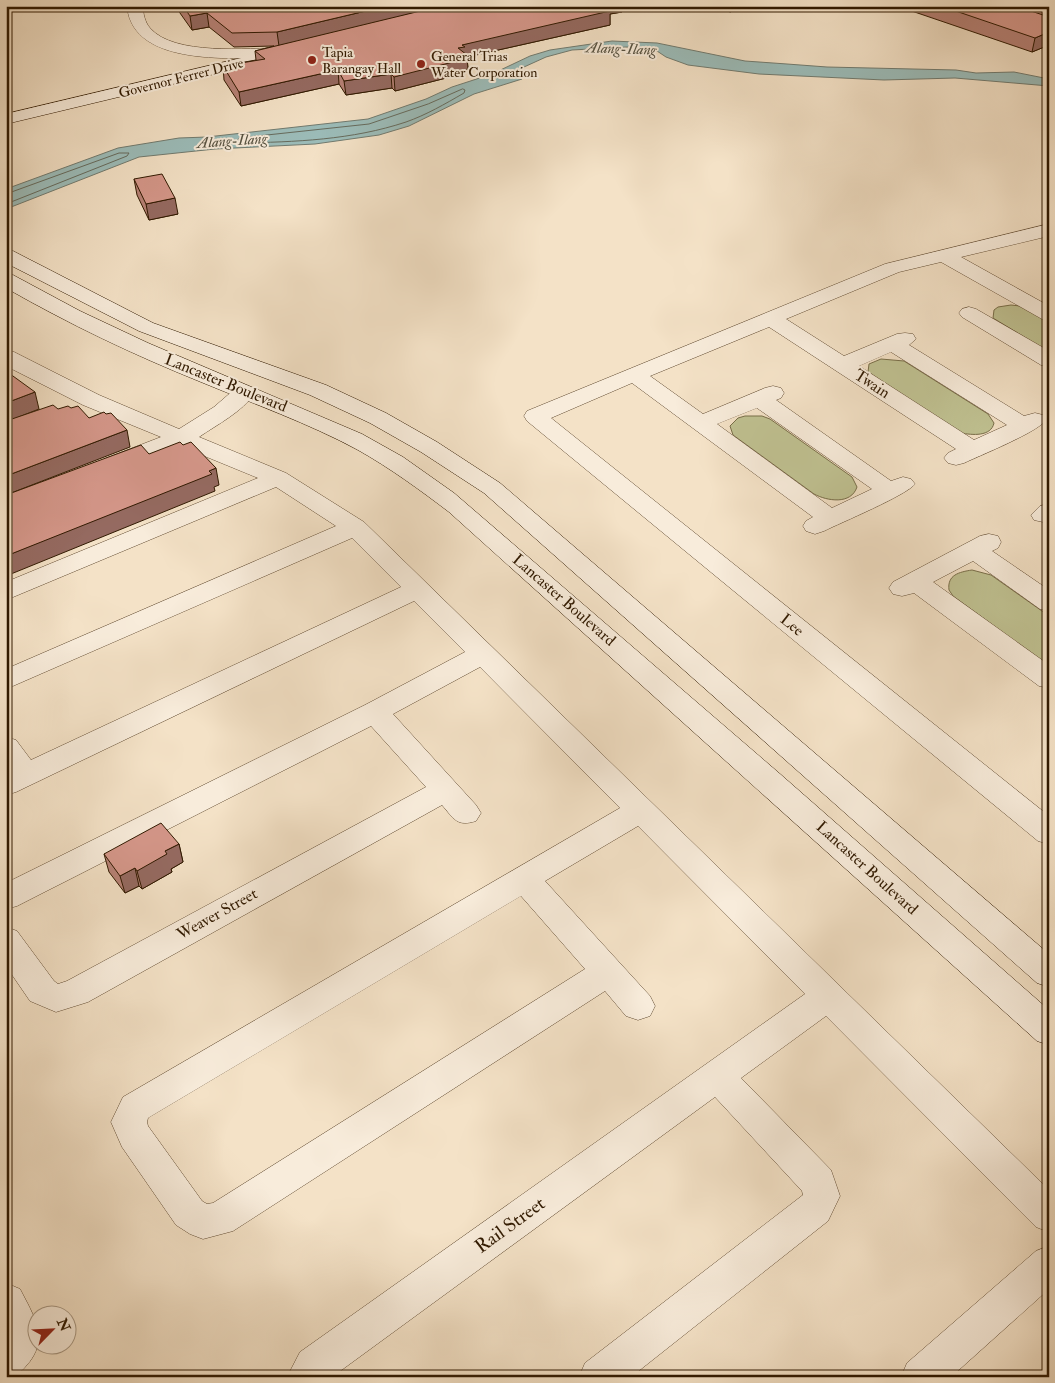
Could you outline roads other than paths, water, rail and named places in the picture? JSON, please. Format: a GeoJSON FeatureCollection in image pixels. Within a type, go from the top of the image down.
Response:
{"type":"FeatureCollection","features":[{"type":"Feature","properties":{"kind":"street"},"geometry":{"type":"LineString","coordinates":[[135,6],[135,14],[141,29],[147,35],[166,45],[196,50],[282,53]]}},
{"type":"Feature","properties":{"kind":"street","name":"Governor Ferrer Drive"},"geometry":{"type":"LineString","coordinates":[[6,119],[304,48]]}},
{"type":"Feature","properties":{"kind":"street"},"geometry":{"type":"LineString","coordinates":[[635,375],[892,268],[1049,230]]}},
{"type":"Feature","properties":{"kind":"street","name":"Lancaster Boulevard"},"geometry":{"type":"LineString","coordinates":[[6,255],[146,327],[318,390],[352,406],[429,447],[492,488],[1049,974]]}},
{"type":"Feature","properties":{"kind":"street"},"geometry":{"type":"LineString","coordinates":[[942,256],[1049,315]]}},
{"type":"Feature","properties":{"kind":"street","name":"Lancaster Boulevard"},"geometry":{"type":"LineString","coordinates":[[6,279],[101,330],[244,393],[299,413],[355,440],[411,472],[458,507],[769,780],[1049,1031]]}},
{"type":"Feature","properties":{"kind":"street"},"geometry":{"type":"LineString","coordinates":[[1013,295],[962,316],[1049,360]]}},
{"type":"Feature","properties":{"kind":"street","name":"Twain"},"geometry":{"type":"LineString","coordinates":[[770,318],[842,365],[965,454],[1030,423],[899,342],[842,365]]}},
{"type":"Feature","properties":{"kind":"street"},"geometry":{"type":"LineString","coordinates":[[6,357],[78,405],[182,437],[278,478],[355,527],[1049,1215]]}},
{"type":"Feature","properties":{"kind":"street"},"geometry":{"type":"LineString","coordinates":[[635,375],[701,423],[823,522],[897,487],[766,396],[701,423]]}},
{"type":"Feature","properties":{"kind":"street","name":"Lee"},"geometry":{"type":"LineString","coordinates":[[635,375],[535,416],[1049,833]]}},
{"type":"Feature","properties":{"kind":"street"},"geometry":{"type":"LineString","coordinates":[[89,474],[182,437],[222,412],[244,393]]}},
{"type":"Feature","properties":{"kind":"street"},"geometry":{"type":"LineString","coordinates":[[6,592],[278,478]]}},
{"type":"Feature","properties":{"kind":"street"},"geometry":{"type":"LineString","coordinates":[[6,680],[355,527]]}},
{"type":"Feature","properties":{"kind":"street"},"geometry":{"type":"LineString","coordinates":[[1049,603],[982,546],[908,585],[1049,679]]}},
{"type":"Feature","properties":{"kind":"street"},"geometry":{"type":"LineString","coordinates":[[6,747],[16,779],[418,589]]}},
{"type":"Feature","properties":{"kind":"street"},"geometry":{"type":"LineString","coordinates":[[6,897],[375,712],[484,654]]}},
{"type":"Feature","properties":{"kind":"street"},"geometry":{"type":"LineString","coordinates":[[375,712],[466,813]]}},
{"type":"Feature","properties":{"kind":"street","name":"Weaver Street"},"geometry":{"type":"LineString","coordinates":[[6,940],[42,991],[56,998],[76,992],[445,790]]}},
{"type":"Feature","properties":{"kind":"street"},"geometry":{"type":"LineString","coordinates":[[608,972],[220,1219],[203,1222],[189,1213],[135,1136],[130,1122],[135,1108],[641,810]]}},
{"type":"Feature","properties":{"kind":"street"},"geometry":{"type":"LineString","coordinates":[[524,879],[638,1006]]}},
{"type":"Feature","properties":{"kind":"street","name":"Rail Street"},"geometry":{"type":"LineString","coordinates":[[307,1377],[314,1366],[828,996]]}},
{"type":"Feature","properties":{"kind":"street"},"geometry":{"type":"LineString","coordinates":[[599,1377],[816,1209],[822,1196],[818,1182],[716,1076]]}},
{"type":"Feature","properties":{"kind":"street"},"geometry":{"type":"LineString","coordinates":[[920,1377],[1049,1264]]}},
{"type":"Feature","properties":{"kind":"street"},"geometry":{"type":"LineString","coordinates":[[6,1302],[20,1329],[20,1344],[6,1359]]}},
{"type":"Feature","properties":{"kind":"water","name":"Alang-Ilang"},"geometry":{"type":"Polygon","coordinates":[[[612,41],[657,43],[745,61],[827,67],[956,70],[976,73],[1014,72],[1049,79],[1049,86],[955,78],[884,80],[759,74],[688,65],[666,57],[657,51],[627,47],[572,50],[546,57],[513,72],[522,79],[474,94],[409,126],[379,135],[315,144],[215,149],[139,157],[6,209],[6,189],[118,148],[179,138],[207,137],[368,119],[492,74],[530,56],[550,50],[612,41]]]}},
{"type":"Feature","properties":{"kind":"place","name":"Tapia Barangay Hall"},"geometry":{"type":"Point","coordinates":[312,60]}},
{"type":"Feature","properties":{"kind":"place","name":"General Trias Water Corporation"},"geometry":{"type":"Point","coordinates":[421,64]}}]}
